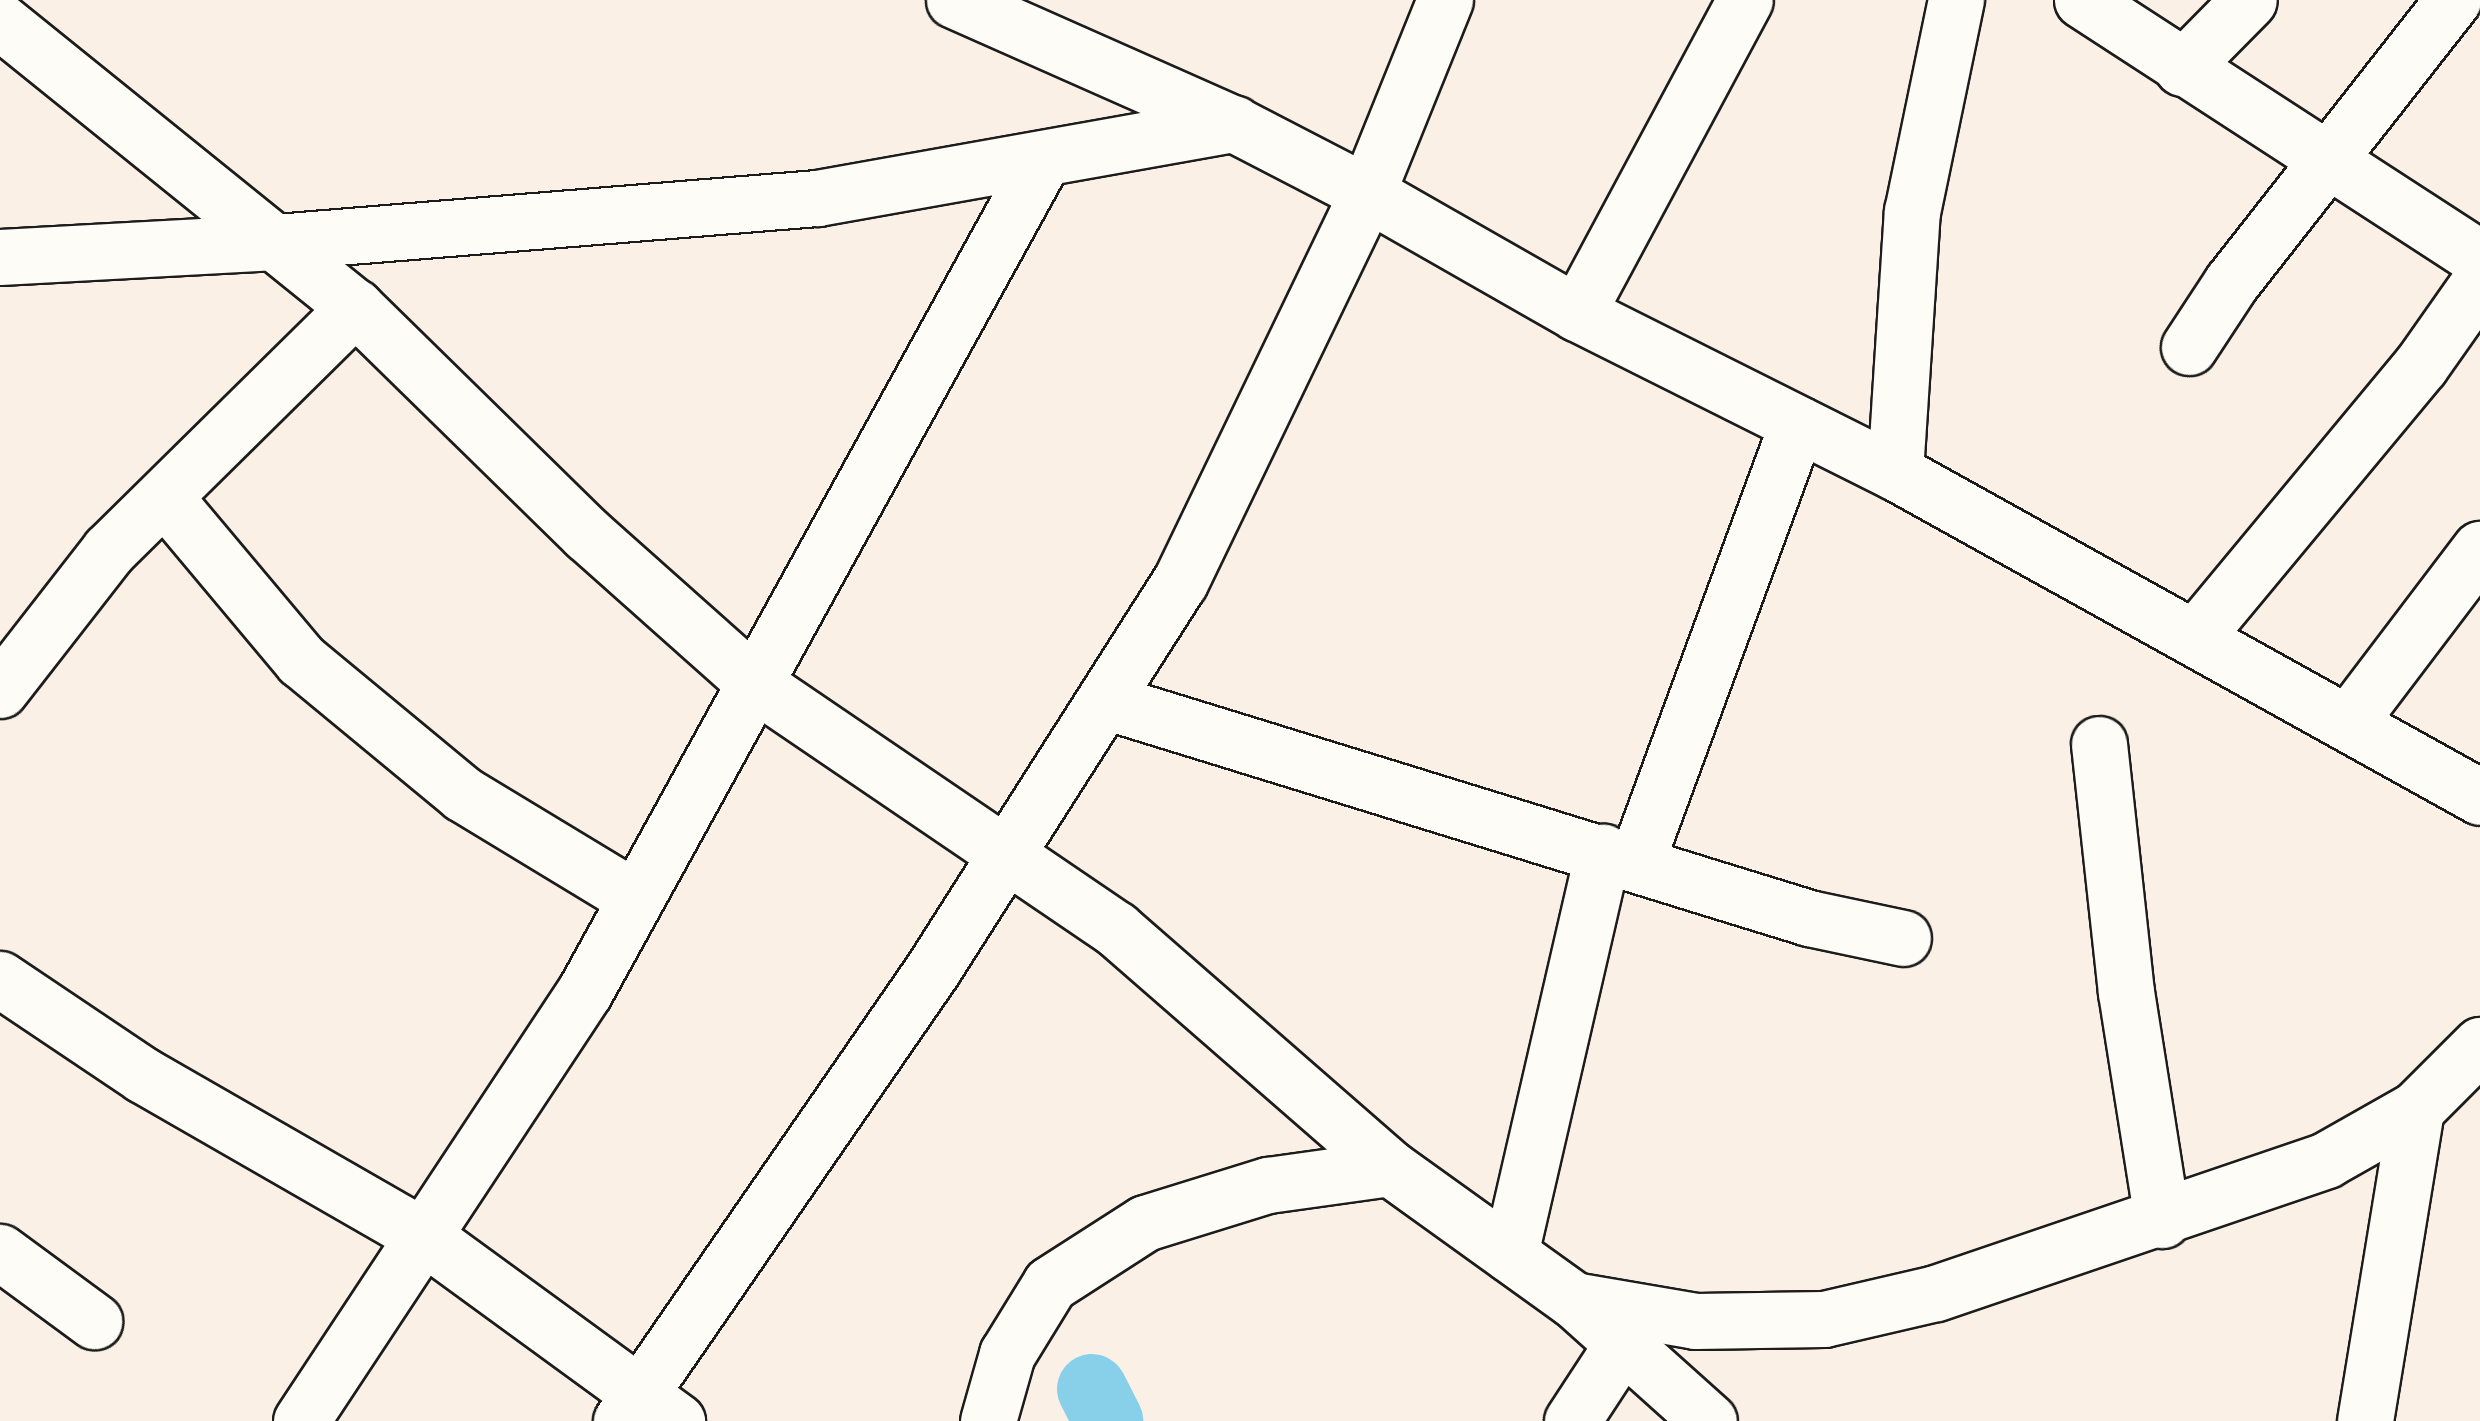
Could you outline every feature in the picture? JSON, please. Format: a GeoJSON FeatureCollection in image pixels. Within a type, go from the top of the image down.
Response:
{"type":"FeatureCollection","features":[{"type":"Feature","properties":{"kind":"street"},"geometry":{"type":"LineString","coordinates":[[954,0],[1234,124],[1366,193],[1577,313],[1894,472],[2350,720],[2480,796]]}},
{"type":"Feature","properties":{"kind":"street"},"geometry":{"type":"LineString","coordinates":[[0,979],[143,1075],[426,1238],[645,1412],[1010,853],[1180,582],[1366,193],[1444,0]]}},
{"type":"Feature","properties":{"kind":"street"},"geometry":{"type":"LineString","coordinates":[[1577,313],[1745,0]]}},
{"type":"Feature","properties":{"kind":"street"},"geometry":{"type":"LineString","coordinates":[[1894,472],[1912,212],[1956,0]]}},
{"type":"Feature","properties":{"kind":"street"},"geometry":{"type":"LineString","coordinates":[[2082,0],[2480,258]]}},
{"type":"Feature","properties":{"kind":"street"},"geometry":{"type":"LineString","coordinates":[[2182,68],[2249,0]]}},
{"type":"Feature","properties":{"kind":"street"},"geometry":{"type":"LineString","coordinates":[[2189,347],[2326,159],[2452,0]]}},
{"type":"Feature","properties":{"kind":"street"},"geometry":{"type":"LineString","coordinates":[[0,21],[355,307],[587,534],[754,683],[1010,853],[1116,929],[1390,1168],[1574,1300],[1620,1346],[1709,1421]]}},
{"type":"Feature","properties":{"kind":"street"},"geometry":{"type":"LineString","coordinates":[[0,257],[276,242],[818,198],[1234,124]]}},
{"type":"Feature","properties":{"kind":"street"},"geometry":{"type":"LineString","coordinates":[[300,1421],[426,1238],[584,991],[1042,160]]}},
{"type":"Feature","properties":{"kind":"street"},"geometry":{"type":"LineString","coordinates":[[2196,636],[2421,364],[2480,281]]}},
{"type":"Feature","properties":{"kind":"street"},"geometry":{"type":"LineString","coordinates":[[0,690],[108,550],[355,307]]}},
{"type":"Feature","properties":{"kind":"street"},"geometry":{"type":"LineString","coordinates":[[1510,1254],[1619,857],[1797,424]]}},
{"type":"Feature","properties":{"kind":"street"},"geometry":{"type":"LineString","coordinates":[[165,498],[301,660],[463,794],[636,898]]}},
{"type":"Feature","properties":{"kind":"street"},"geometry":{"type":"LineString","coordinates":[[2350,720],[2480,549]]}},
{"type":"Feature","properties":{"kind":"street"},"geometry":{"type":"LineString","coordinates":[[1105,701],[1809,918],[1903,938]]}},
{"type":"Feature","properties":{"kind":"street"},"geometry":{"type":"LineString","coordinates":[[2099,744],[2126,992],[2162,1220]]}},
{"type":"Feature","properties":{"kind":"street"},"geometry":{"type":"LineString","coordinates":[[1574,1300],[1695,1321],[1824,1320],[1936,1293],[2162,1220],[2326,1160],[2416,1109],[2480,1045]]}},
{"type":"Feature","properties":{"kind":"street"},"geometry":{"type":"LineString","coordinates":[[2365,1421],[2416,1109]]}},
{"type":"Feature","properties":{"kind":"street"},"geometry":{"type":"LineString","coordinates":[[988,1421],[1006,1354],[1050,1284],[1144,1224],[1268,1184],[1390,1168]]}},
{"type":"Feature","properties":{"kind":"street"},"geometry":{"type":"LineString","coordinates":[[0,1252],[94,1321]]}},
{"type":"Feature","properties":{"kind":"street"},"geometry":{"type":"LineString","coordinates":[[1572,1421],[1620,1346]]}},
{"type":"Feature","properties":{"kind":"waterway"},"geometry":{"type":"LineString","coordinates":[[1092,1389],[1108,1421]]}}]}
